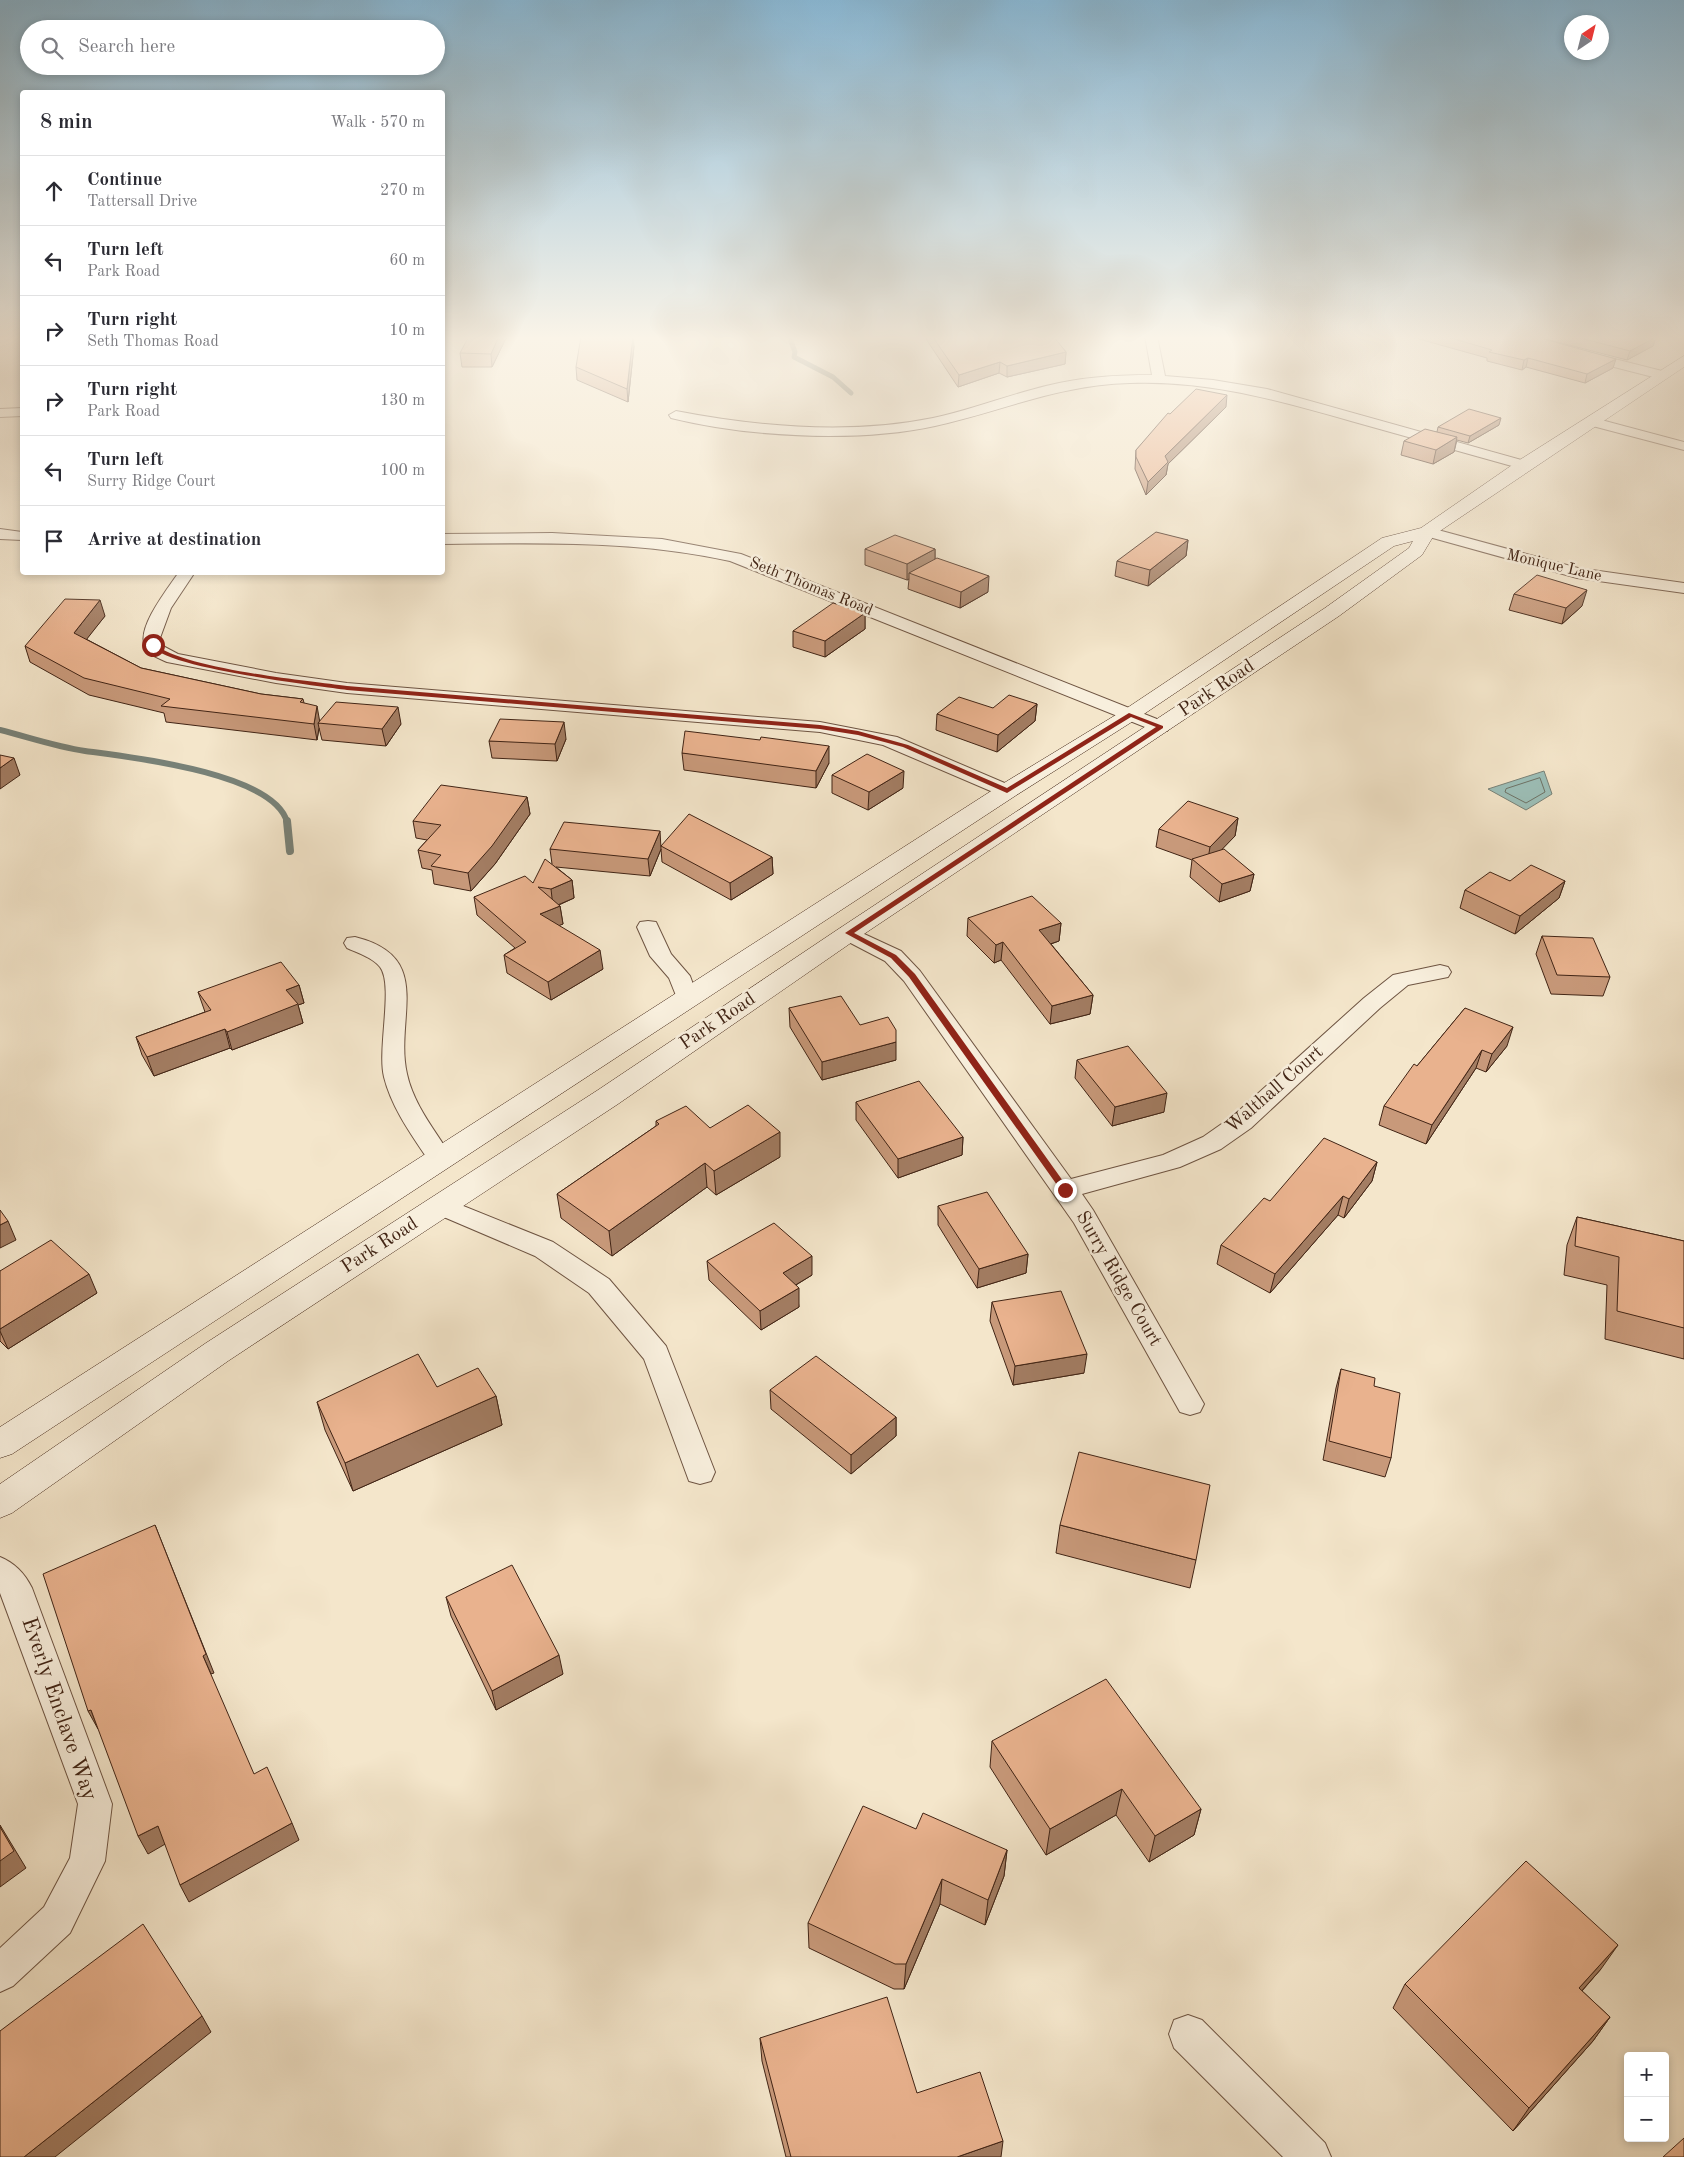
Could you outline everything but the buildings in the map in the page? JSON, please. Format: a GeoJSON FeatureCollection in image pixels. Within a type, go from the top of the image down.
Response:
{"type":"FeatureCollection","features":[{"type":"Feature","properties":{"kind":"main road","name":"Park Road"},"geometry":{"type":"LineString","coordinates":[[1,1442],[1007,791],[1131,714],[1388,542],[1427,532],[1567,437]]}},
{"type":"Feature","properties":{"kind":"main road","name":"Park Road"},"geometry":{"type":"LineString","coordinates":[[0,1502],[217,1352],[608,1097],[849,933],[1332,612],[1416,551],[1427,532]]}},
{"type":"Feature","properties":{"kind":"street"},"geometry":{"type":"LineString","coordinates":[[1423,437],[1524,465]]}},
{"type":"Feature","properties":{"kind":"street"},"geometry":{"type":"LineString","coordinates":[[1649,437],[1684,446]]}},
{"type":"Feature","properties":{"kind":"street","name":"Monique Lane"},"geometry":{"type":"LineString","coordinates":[[1427,532],[1576,573],[1684,588]]}},
{"type":"Feature","properties":{"kind":"street"},"geometry":{"type":"LineString","coordinates":[[0,534],[20,536]]}},
{"type":"Feature","properties":{"kind":"street","name":"Seth Thomas Road"},"geometry":{"type":"LineString","coordinates":[[445,539],[637,540],[704,549],[749,562],[1161,727]]}},
{"type":"Feature","properties":{"kind":"street"},"geometry":{"type":"LineString","coordinates":[[185,575],[156,621],[151,637],[153,645],[161,652],[173,658],[276,678],[347,688],[849,731],[905,746],[1007,791]]}},
{"type":"Feature","properties":{"kind":"street"},"geometry":{"type":"LineString","coordinates":[[648,927],[661,956],[679,976],[688,998]]}},
{"type":"Feature","properties":{"kind":"street","name":"Surry Ridge Court"},"geometry":{"type":"LineString","coordinates":[[849,933],[893,956],[912,976],[1065,1190],[1112,1264],[1190,1404]]}},
{"type":"Feature","properties":{"kind":"street"},"geometry":{"type":"LineString","coordinates":[[355,943],[383,958],[392,968],[396,984],[393,1064],[403,1096],[440,1158]]}},
{"type":"Feature","properties":{"kind":"street","name":"Walthall Court"},"geometry":{"type":"LineString","coordinates":[[1065,1190],[1171,1161],[1212,1143],[1242,1122],[1372,1003],[1401,980],[1440,972]]}},
{"type":"Feature","properties":{"kind":"street"},"geometry":{"type":"LineString","coordinates":[[441,1206],[544,1249],[599,1286],[656,1354],[700,1472]]}},
{"type":"Feature","properties":{"kind":"street","name":"Everly Enclave Way"},"geometry":{"type":"LineString","coordinates":[[0,1571],[16,1588],[95,1804],[87,1861],[58,1920],[0,1973]]}},
{"type":"Feature","properties":{"kind":"street"},"geometry":{"type":"LineString","coordinates":[[1188,2034],[1311,2157]]}},
{"type":"Feature","properties":{"kind":"water"},"geometry":{"type":"Polygon","coordinates":[[[1544,771],[1552,794],[1526,810],[1488,789],[1544,771]]]}},
{"type":"Feature","properties":{"kind":"waterway"},"geometry":{"type":"LineString","coordinates":[[0,730],[64,747],[198,770],[256,791],[276,805],[287,822]]}},
{"type":"Feature","properties":{"kind":"waterway"},"geometry":{"type":"LineString","coordinates":[[287,821],[290,851]]}},
{"type":"Feature","properties":{"kind":"route"},"geometry":{"type":"LineString","coordinates":[[153,645],[161,652],[173,658],[276,678],[347,688],[820,727],[858,733],[905,746],[1007,791],[1131,714],[1161,727],[849,933],[893,956],[912,976],[1065,1190]]}}]}
